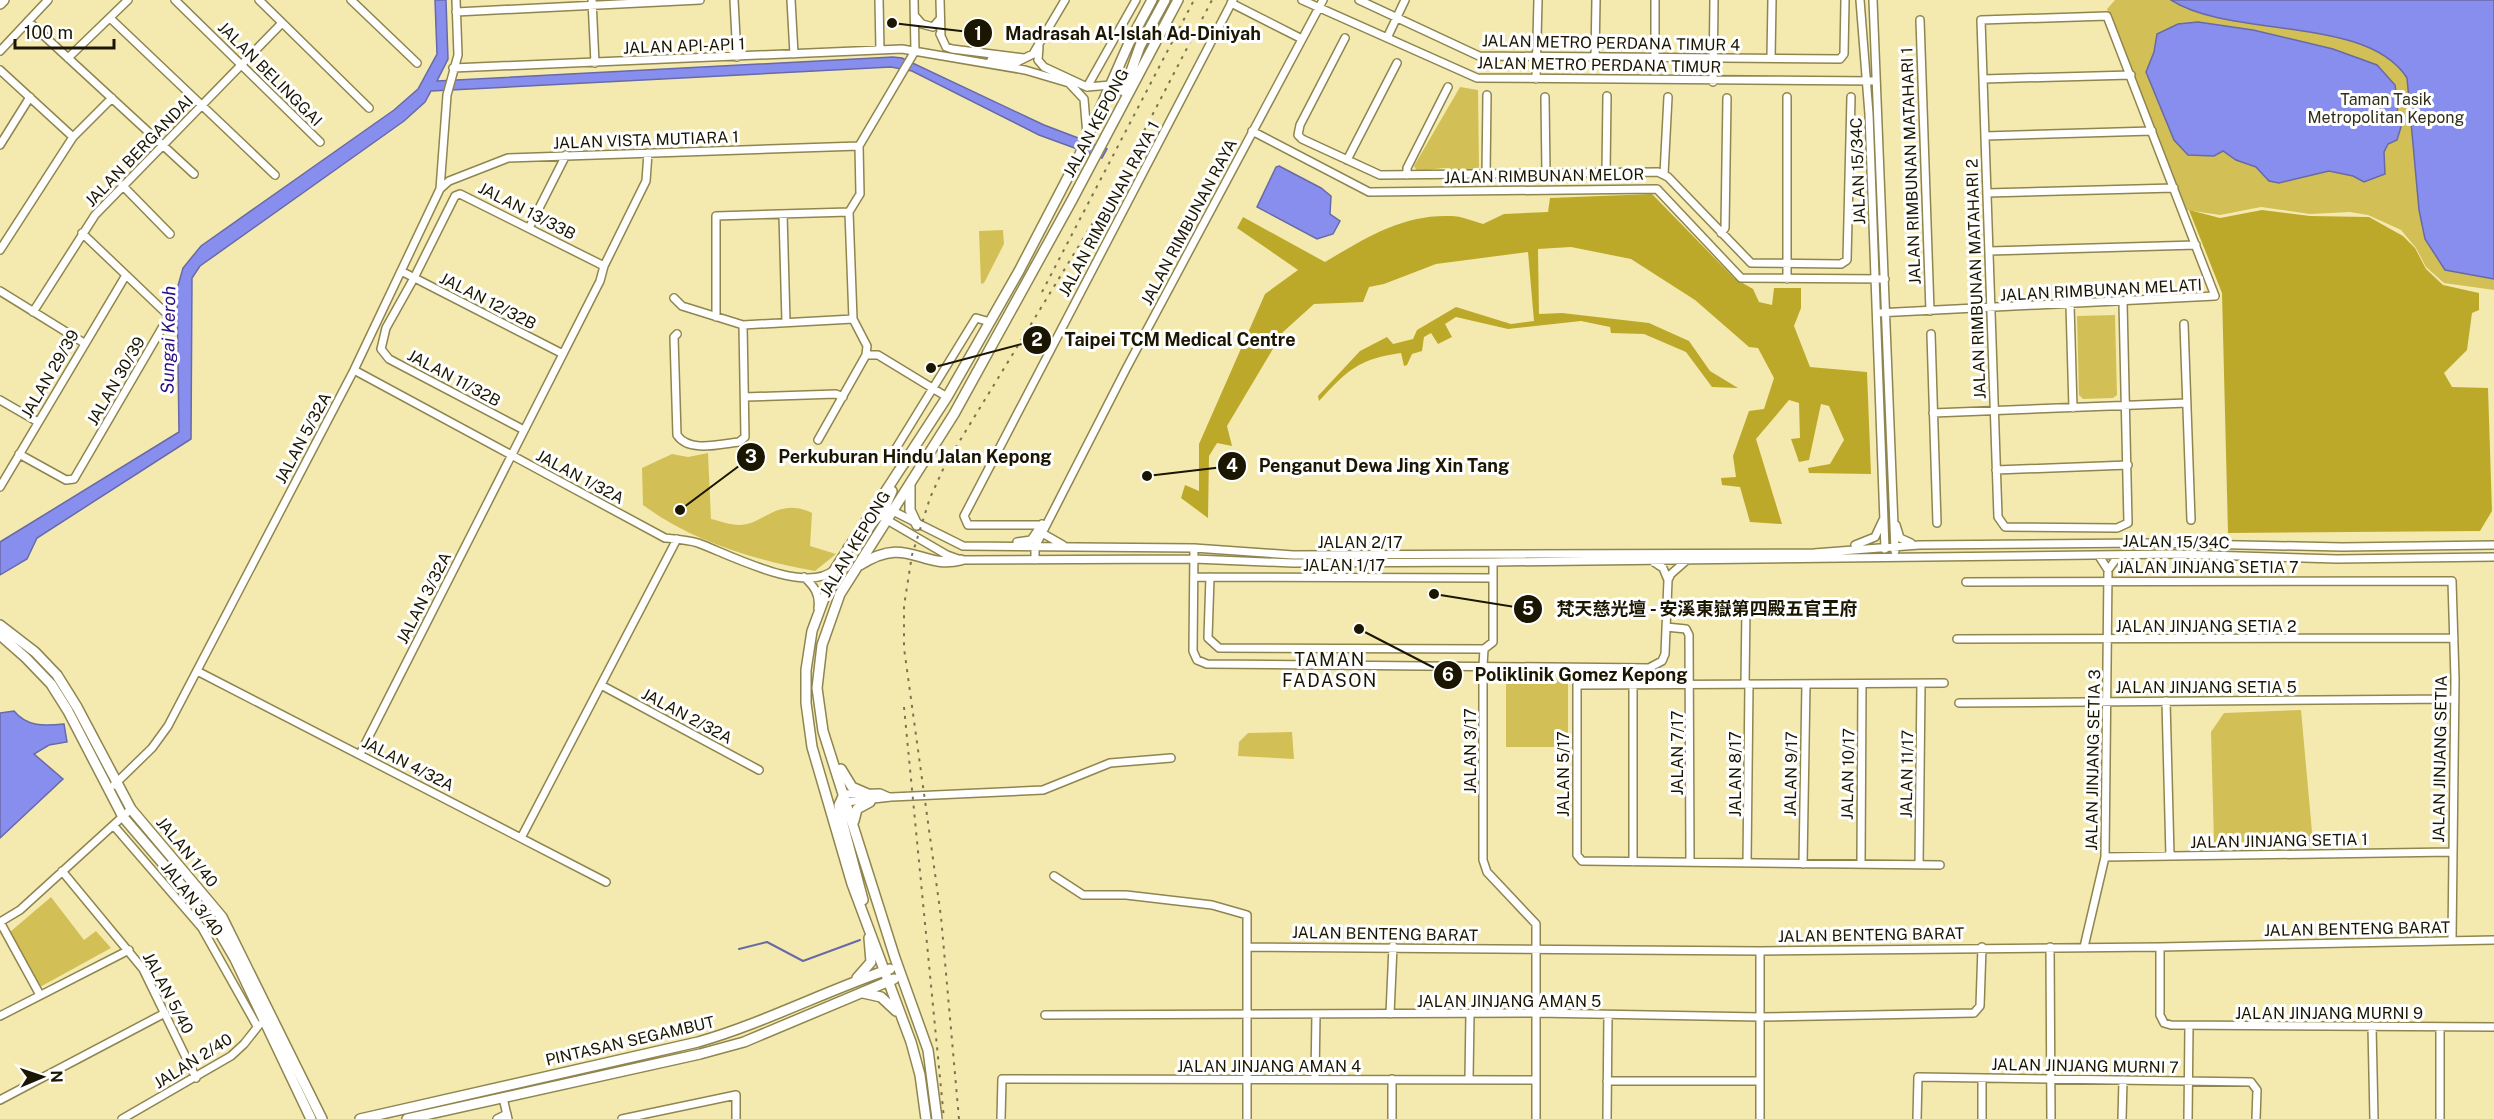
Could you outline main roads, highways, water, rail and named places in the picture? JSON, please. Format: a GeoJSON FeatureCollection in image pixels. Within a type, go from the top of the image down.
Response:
{"type":"FeatureCollection","features":[{"type":"Feature","properties":{"kind":"main road"},"geometry":{"type":"LineString","coordinates":[[0,4],[4,0]]}},
{"type":"Feature","properties":{"kind":"main road","name":"JALAN KEPONG"},"geometry":{"type":"LineString","coordinates":[[924,1119],[920,1075],[903,1020],[852,884],[812,747],[806,703],[806,670],[817,612],[835,569],[947,397],[990,322],[1088,139],[1152,0]]}},
{"type":"Feature","properties":{"kind":"main road"},"geometry":{"type":"LineString","coordinates":[[1110,127],[1140,46],[1165,0]]}},
{"type":"Feature","properties":{"kind":"main road","name":"JALAN KEPONG"},"geometry":{"type":"LineString","coordinates":[[938,1119],[928,1050],[898,966],[827,744],[818,698],[822,645],[836,601],[888,514],[910,485],[958,407],[1178,0]]}},
{"type":"Feature","properties":{"kind":"main road"},"geometry":{"type":"LineString","coordinates":[[848,548],[858,545],[877,517],[888,514],[889,496],[921,449],[930,423]]}},
{"type":"Feature","properties":{"kind":"main road"},"geometry":{"type":"LineString","coordinates":[[910,485],[910,510],[917,525]]}},
{"type":"Feature","properties":{"kind":"main road"},"geometry":{"type":"LineString","coordinates":[[857,567],[881,554],[899,550],[939,561],[961,560]]}},
{"type":"Feature","properties":{"kind":"main road","name":"JALAN 1/40"},"geometry":{"type":"LineString","coordinates":[[1,629],[35,652],[57,675],[77,707],[131,809],[222,917],[264,1021],[321,1115]]}},
{"type":"Feature","properties":{"kind":"main road","name":"JALAN 1/40"},"geometry":{"type":"LineString","coordinates":[[1,629],[51,684],[68,711],[123,817],[214,923],[235,959],[310,1119]]}},
{"type":"Feature","properties":{"kind":"main road"},"geometry":{"type":"LineString","coordinates":[[827,744],[848,783],[869,798],[857,809],[854,827]]}},
{"type":"Feature","properties":{"kind":"main road"},"geometry":{"type":"LineString","coordinates":[[812,747],[831,788],[843,799],[840,813],[867,919],[871,962],[861,976],[853,981]]}},
{"type":"Feature","properties":{"kind":"main road","name":"PINTASAN SEGAMBUT"},"geometry":{"type":"LineString","coordinates":[[360,1119],[735,1031],[853,981],[898,966]]}},
{"type":"Feature","properties":{"kind":"main road","name":"PINTASAN SEGAMBUT"},"geometry":{"type":"LineString","coordinates":[[407,1119],[700,1054],[744,1042],[902,976]]}},
{"type":"Feature","properties":{"kind":"main road"},"geometry":{"type":"LineString","coordinates":[[860,992],[886,999],[903,1020]]}},
{"type":"Feature","properties":{"kind":"main road"},"geometry":{"type":"LineString","coordinates":[[458,1096],[499,1092],[503,1098]]}},
{"type":"Feature","properties":{"kind":"main road"},"geometry":{"type":"LineString","coordinates":[[321,1115],[331,1119]]}},
{"type":"Feature","properties":{"kind":"water"},"geometry":{"type":"Polygon","coordinates":[[[435,0],[446,0],[448,59],[437,81],[893,57],[902,58],[1044,125],[1107,149],[1102,158],[1039,135],[912,71],[891,67],[431,91],[425,102],[404,121],[200,266],[192,278],[191,439],[37,538],[27,559],[0,575],[0,542],[179,432],[177,289],[183,268],[201,246],[394,110],[418,89],[437,54],[435,0]]]}},
{"type":"Feature","properties":{"kind":"water"},"geometry":{"type":"Polygon","coordinates":[[[2171,0],[2494,0],[2494,279],[2445,270],[2425,239],[2419,210],[2407,78],[2388,58],[2362,45],[2331,36],[2228,20],[2197,12],[2171,0]]]}},
{"type":"Feature","properties":{"kind":"water"},"geometry":{"type":"Polygon","coordinates":[[[2198,22],[2253,30],[2333,49],[2377,65],[2395,85],[2398,105],[2396,119],[2401,127],[2397,140],[2388,144],[2384,152],[2385,174],[2364,182],[2353,176],[2329,171],[2279,183],[2269,181],[2256,167],[2236,160],[2223,151],[2214,156],[2188,155],[2174,140],[2146,72],[2154,52],[2157,34],[2178,24],[2198,22]]]}},
{"type":"Feature","properties":{"kind":"water"},"geometry":{"type":"Polygon","coordinates":[[[1279,166],[1321,188],[1331,196],[1330,214],[1340,221],[1333,234],[1317,239],[1257,207],[1276,167],[1279,166]]]}},
{"type":"Feature","properties":{"kind":"water"},"geometry":{"type":"Polygon","coordinates":[[[14,711],[30,723],[64,724],[67,742],[49,745],[34,754],[63,779],[0,838],[0,713],[14,711]]]}},
{"type":"Feature","properties":{"kind":"waterway"},"geometry":{"type":"LineString","coordinates":[[739,949],[767,942],[803,961],[860,940]]}},
{"type":"Feature","properties":{"kind":"railway"},"geometry":{"type":"LineString","coordinates":[[1042,292],[1194,0]]}},
{"type":"Feature","properties":{"kind":"railway"},"geometry":{"type":"LineString","coordinates":[[959,1119],[941,917],[904,648],[904,606],[912,555],[930,498],[945,465],[1116,185],[1212,0]]}},
{"type":"Feature","properties":{"kind":"railway"},"geometry":{"type":"LineString","coordinates":[[904,707],[944,1119]]}},
{"type":"Feature","properties":{"kind":"place","name":"Madrasah Al-Islah Ad-Diniyah"},"geometry":{"type":"Point","coordinates":[892,23]}},
{"type":"Feature","properties":{"kind":"place","name":"Taipei TCM Medical Centre"},"geometry":{"type":"Point","coordinates":[931,368]}},
{"type":"Feature","properties":{"kind":"place","name":"Penganut Dewa Jing Xin Tang"},"geometry":{"type":"Point","coordinates":[1147,476]}},
{"type":"Feature","properties":{"kind":"place","name":"Perkuburan Hindu Jalan Kepong"},"geometry":{"type":"Point","coordinates":[680,510]}},
{"type":"Feature","properties":{"kind":"place","name":"梵天慈光壇 - 安溪東嶽第四殿五官王府"},"geometry":{"type":"Point","coordinates":[1434,594]}},
{"type":"Feature","properties":{"kind":"place","name":"Poliklinik Gomez Kepong"},"geometry":{"type":"Point","coordinates":[1359,629]}},
{"type":"Feature","properties":{"kind":"district","name":"TAMAN FADASON"},"geometry":{"type":"Point","coordinates":[1330,669]}},
{"type":"Feature","properties":{"kind":"park label","name":"Taman Tasik Metropolitan Kepong"},"geometry":{"type":"Point","coordinates":[2386,108]}},
{"type":"Feature","properties":{"kind":"water label","name":"Sungai Keroh"},"geometry":{"type":"Point","coordinates":[168,340]}}]}
